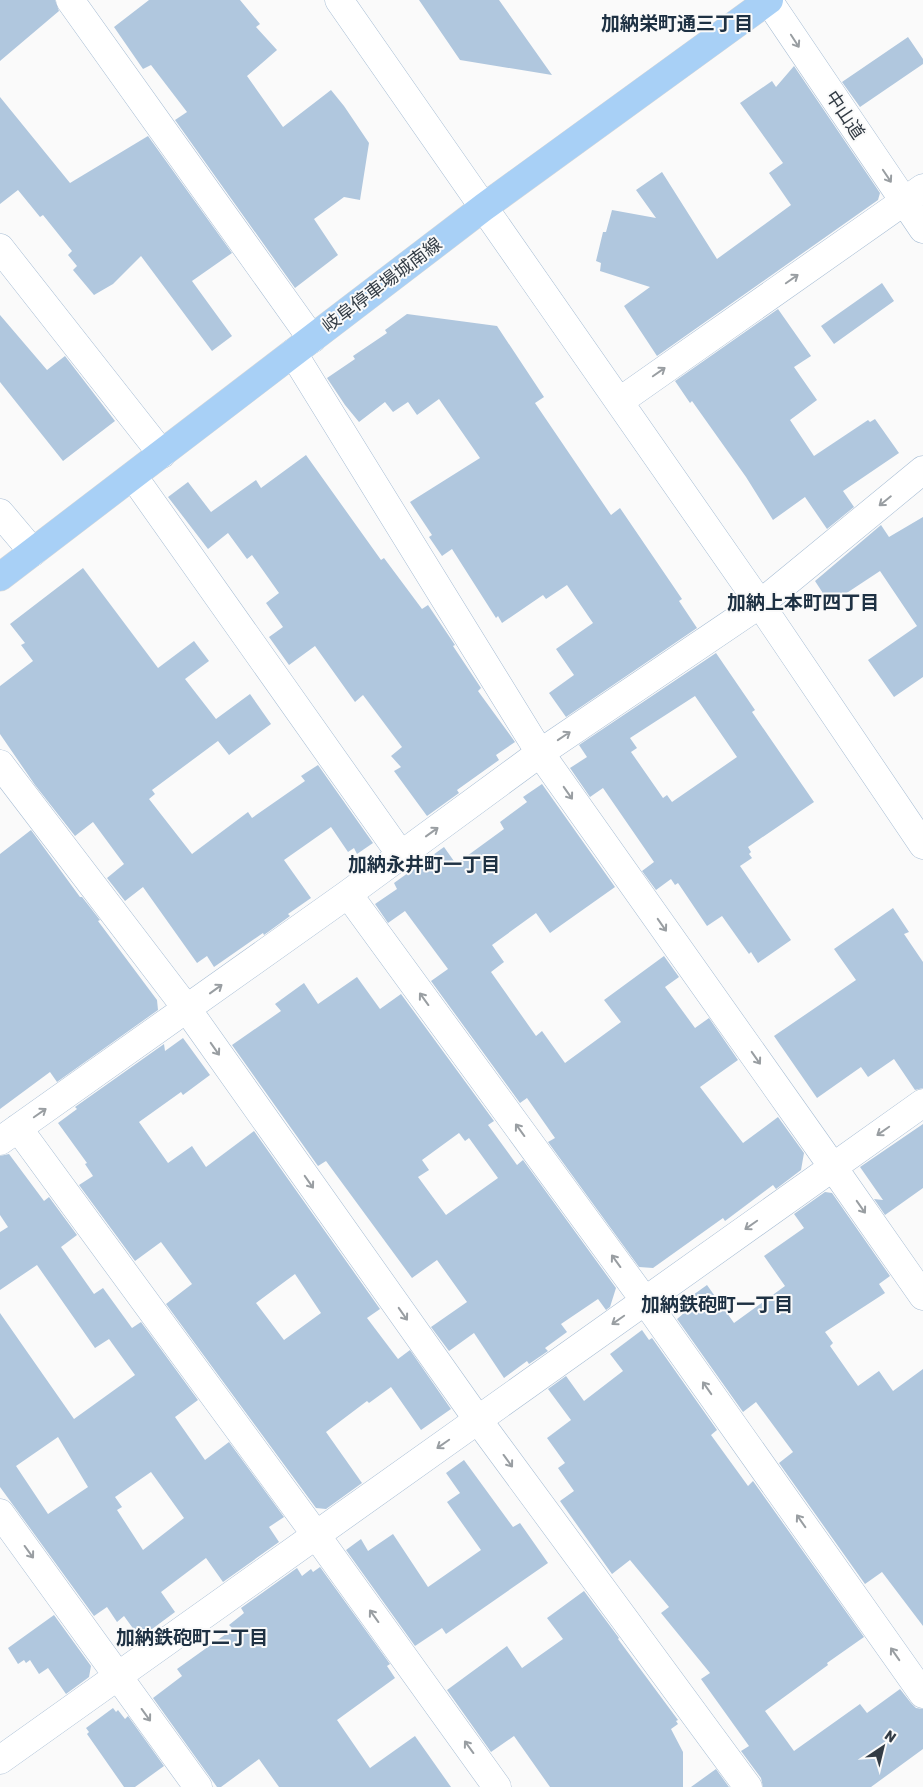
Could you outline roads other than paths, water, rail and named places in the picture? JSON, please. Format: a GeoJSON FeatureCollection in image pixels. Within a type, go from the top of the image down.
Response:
{"type":"FeatureCollection","features":[{"type":"Feature","properties":{"kind":"main road","name":"岐阜停車場城南線"},"geometry":{"type":"LineString","coordinates":[[0,577],[484,207],[769,0]]}},
{"type":"Feature","properties":{"kind":"street"},"geometry":{"type":"LineString","coordinates":[[70,0],[302,346],[540,753],[923,1296]]}},
{"type":"Feature","properties":{"kind":"street"},"geometry":{"type":"LineString","coordinates":[[339,0],[620,401],[923,845]]}},
{"type":"Feature","properties":{"kind":"street","name":"中山道"},"geometry":{"type":"LineString","coordinates":[[769,0],[914,195],[923,229]]}},
{"type":"Feature","properties":{"kind":"street"},"geometry":{"type":"LineString","coordinates":[[620,401],[914,195]]}},
{"type":"Feature","properties":{"kind":"street"},"geometry":{"type":"LineString","coordinates":[[0,248],[162,454]]}},
{"type":"Feature","properties":{"kind":"street"},"geometry":{"type":"LineString","coordinates":[[497,1787],[316,1535],[9,1134],[348,894],[540,753],[760,604],[923,470]]}},
{"type":"Feature","properties":{"kind":"street"},"geometry":{"type":"LineString","coordinates":[[133,476],[400,855]]}},
{"type":"Feature","properties":{"kind":"street"},"geometry":{"type":"LineString","coordinates":[[0,513],[33,552]]}},
{"type":"Feature","properties":{"kind":"street"},"geometry":{"type":"LineString","coordinates":[[0,764],[187,1009],[478,1420],[748,1787]]}},
{"type":"Feature","properties":{"kind":"street"},"geometry":{"type":"LineString","coordinates":[[348,894],[645,1301],[923,1694]]}},
{"type":"Feature","properties":{"kind":"street"},"geometry":{"type":"LineString","coordinates":[[0,1760],[923,1103]]}},
{"type":"Feature","properties":{"kind":"street"},"geometry":{"type":"LineString","coordinates":[[0,1513],[198,1787]]}},
{"type":"Feature","properties":{"kind":"district","name":"加納栄町通三丁目"},"geometry":{"type":"Point","coordinates":[677,23]}},
{"type":"Feature","properties":{"kind":"district","name":"加納上本町四丁目"},"geometry":{"type":"Point","coordinates":[803,602]}},
{"type":"Feature","properties":{"kind":"district","name":"加納永井町一丁目"},"geometry":{"type":"Point","coordinates":[424,864]}},
{"type":"Feature","properties":{"kind":"district","name":"加納鉄砲町一丁目"},"geometry":{"type":"Point","coordinates":[717,1304]}},
{"type":"Feature","properties":{"kind":"district","name":"加納鉄砲町二丁目"},"geometry":{"type":"Point","coordinates":[192,1637]}}]}
